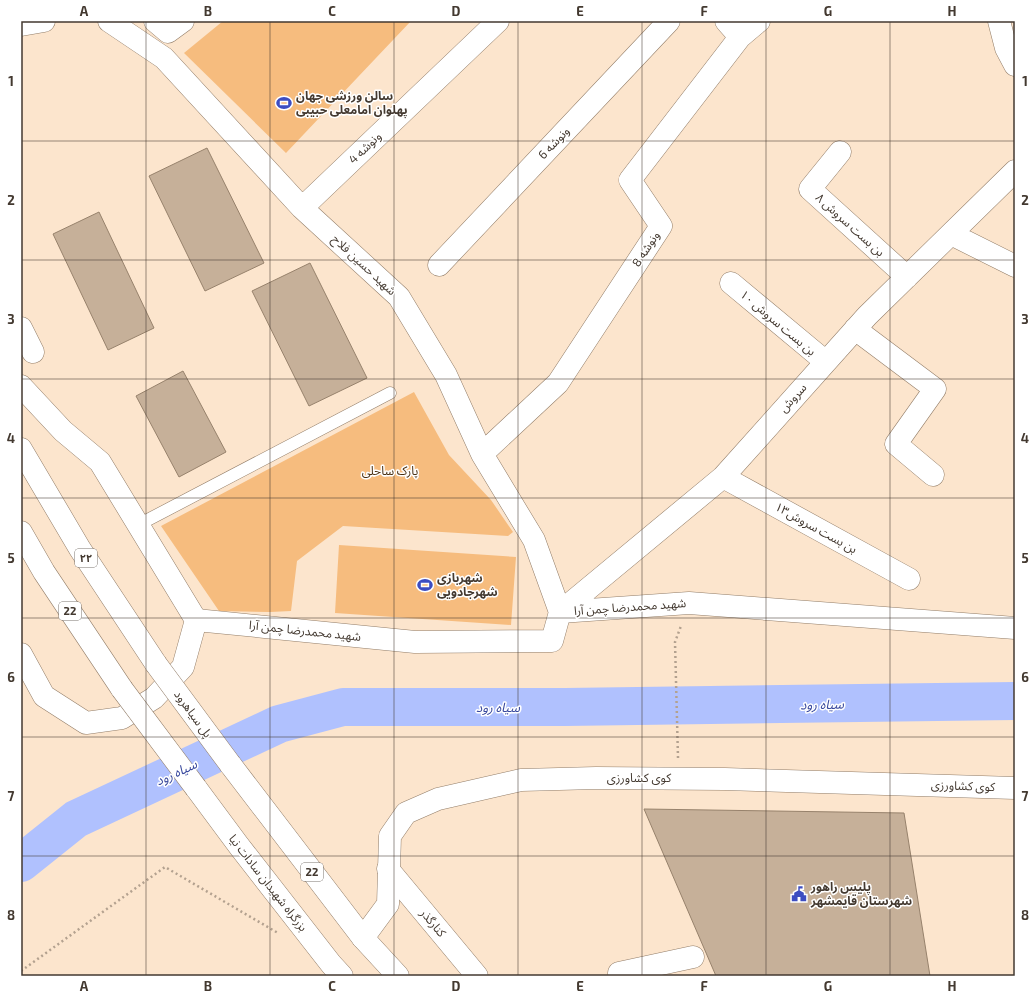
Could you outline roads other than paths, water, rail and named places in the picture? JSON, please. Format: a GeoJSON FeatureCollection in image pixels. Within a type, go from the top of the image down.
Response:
{"type":"FeatureCollection","features":[{"type":"Feature","properties":{"kind":"main road"},"geometry":{"type":"LineString","coordinates":[[21,25],[44,21]]}},
{"type":"Feature","properties":{"kind":"main road","name":"شهید حسین فلاح"},"geometry":{"type":"LineString","coordinates":[[109,21],[164,58],[302,208],[399,297],[446,375],[482,454],[534,540],[560,612]]}},
{"type":"Feature","properties":{"kind":"main road"},"geometry":{"type":"LineString","coordinates":[[155,21],[168,32],[183,21]]}},
{"type":"Feature","properties":{"kind":"main road","name":"ونوشه 4"},"geometry":{"type":"LineString","coordinates":[[302,208],[498,21]]}},
{"type":"Feature","properties":{"kind":"main road","name":"ونوشه 6"},"geometry":{"type":"LineString","coordinates":[[440,265],[669,21]]}},
{"type":"Feature","properties":{"kind":"main road"},"geometry":{"type":"LineString","coordinates":[[726,21],[740,37],[759,21]]}},
{"type":"Feature","properties":{"kind":"main road"},"geometry":{"type":"LineString","coordinates":[[999,21],[1006,48],[1015,65]]}},
{"type":"Feature","properties":{"kind":"main road","name":"ونوشه 8"},"geometry":{"type":"LineString","coordinates":[[482,454],[558,383],[662,226],[630,180],[740,37]]}},
{"type":"Feature","properties":{"kind":"main road","name":"بن بست سروش ۸"},"geometry":{"type":"LineString","coordinates":[[840,152],[810,189],[907,277]]}},
{"type":"Feature","properties":{"kind":"main road","name":"سروش"},"geometry":{"type":"LineString","coordinates":[[560,612],[723,476],[867,316],[1015,171]]}},
{"type":"Feature","properties":{"kind":"main road"},"geometry":{"type":"LineString","coordinates":[[951,234],[1015,266]]}},
{"type":"Feature","properties":{"kind":"main road","name":"بن بست سروش ۱۰"},"geometry":{"type":"LineString","coordinates":[[731,283],[826,362]]}},
{"type":"Feature","properties":{"kind":"main road"},"geometry":{"type":"LineString","coordinates":[[21,328],[33,352]]}},
{"type":"Feature","properties":{"kind":"main road"},"geometry":{"type":"LineString","coordinates":[[855,329],[935,389],[896,444],[933,475]]}},
{"type":"Feature","properties":{"kind":"main road"},"geometry":{"type":"LineString","coordinates":[[21,386],[63,431],[100,462],[196,620],[183,668],[154,698],[122,718],[86,723],[44,696],[21,654]]}},
{"type":"Feature","properties":{"kind":"main road","name":"پل سیاهرود"},"geometry":{"type":"LineString","coordinates":[[21,449],[80,549],[156,664],[230,764]]}},
{"type":"Feature","properties":{"kind":"main road","name":"بن بست سروش۱۳"},"geometry":{"type":"LineString","coordinates":[[723,476],[909,579]]}},
{"type":"Feature","properties":{"kind":"main road","name":"بزرگراه شهیدان سادات نیا"},"geometry":{"type":"LineString","coordinates":[[21,532],[44,572],[122,689],[244,852],[321,952],[342,976]]}},
{"type":"Feature","properties":{"kind":"main road","name":"شهید محمدرضا چمن آرا"},"geometry":{"type":"LineString","coordinates":[[196,620],[415,642],[552,641],[560,612],[689,603],[1015,628]]}},
{"type":"Feature","properties":{"kind":"main road","name":"22"},"geometry":{"type":"LineString","coordinates":[[230,764],[363,938],[398,976]]}},
{"type":"Feature","properties":{"kind":"main road","name":"کوی کشاورزی"},"geometry":{"type":"LineString","coordinates":[[363,938],[388,904],[390,836],[406,813],[438,799],[521,780],[596,778],[725,779],[1015,788]]}},
{"type":"Feature","properties":{"kind":"main road","name":"کنارگذر"},"geometry":{"type":"LineString","coordinates":[[388,869],[477,976]]}},
{"type":"Feature","properties":{"kind":"main road"},"geometry":{"type":"LineString","coordinates":[[620,976],[618,973],[693,957]]}},
{"type":"Feature","properties":{"kind":"lane"},"geometry":{"type":"LineString","coordinates":[[138,524],[390,393]]}},
{"type":"Feature","properties":{"kind":"waterway","name":"سیاه رود"},"geometry":{"type":"LineString","coordinates":[[21,863],[76,819],[279,724],[343,707],[565,707],[1015,701]]}},
{"type":"Feature","properties":{"kind":"place","name":"سالن ورزشی جهان پهلوان امامعلی حبیبی"},"geometry":{"type":"Point","coordinates":[284,103]}},
{"type":"Feature","properties":{"kind":"place","name":"شهربازی شهرجادویی"},"geometry":{"type":"Point","coordinates":[425,585]}},
{"type":"Feature","properties":{"kind":"place","name":"پلیس راهور شهرستان قایمشهر"},"geometry":{"type":"Point","coordinates":[799,894]}},
{"type":"Feature","properties":{"kind":"park label","name":"پارک ساحلی"},"geometry":{"type":"Point","coordinates":[390,471]}}]}
